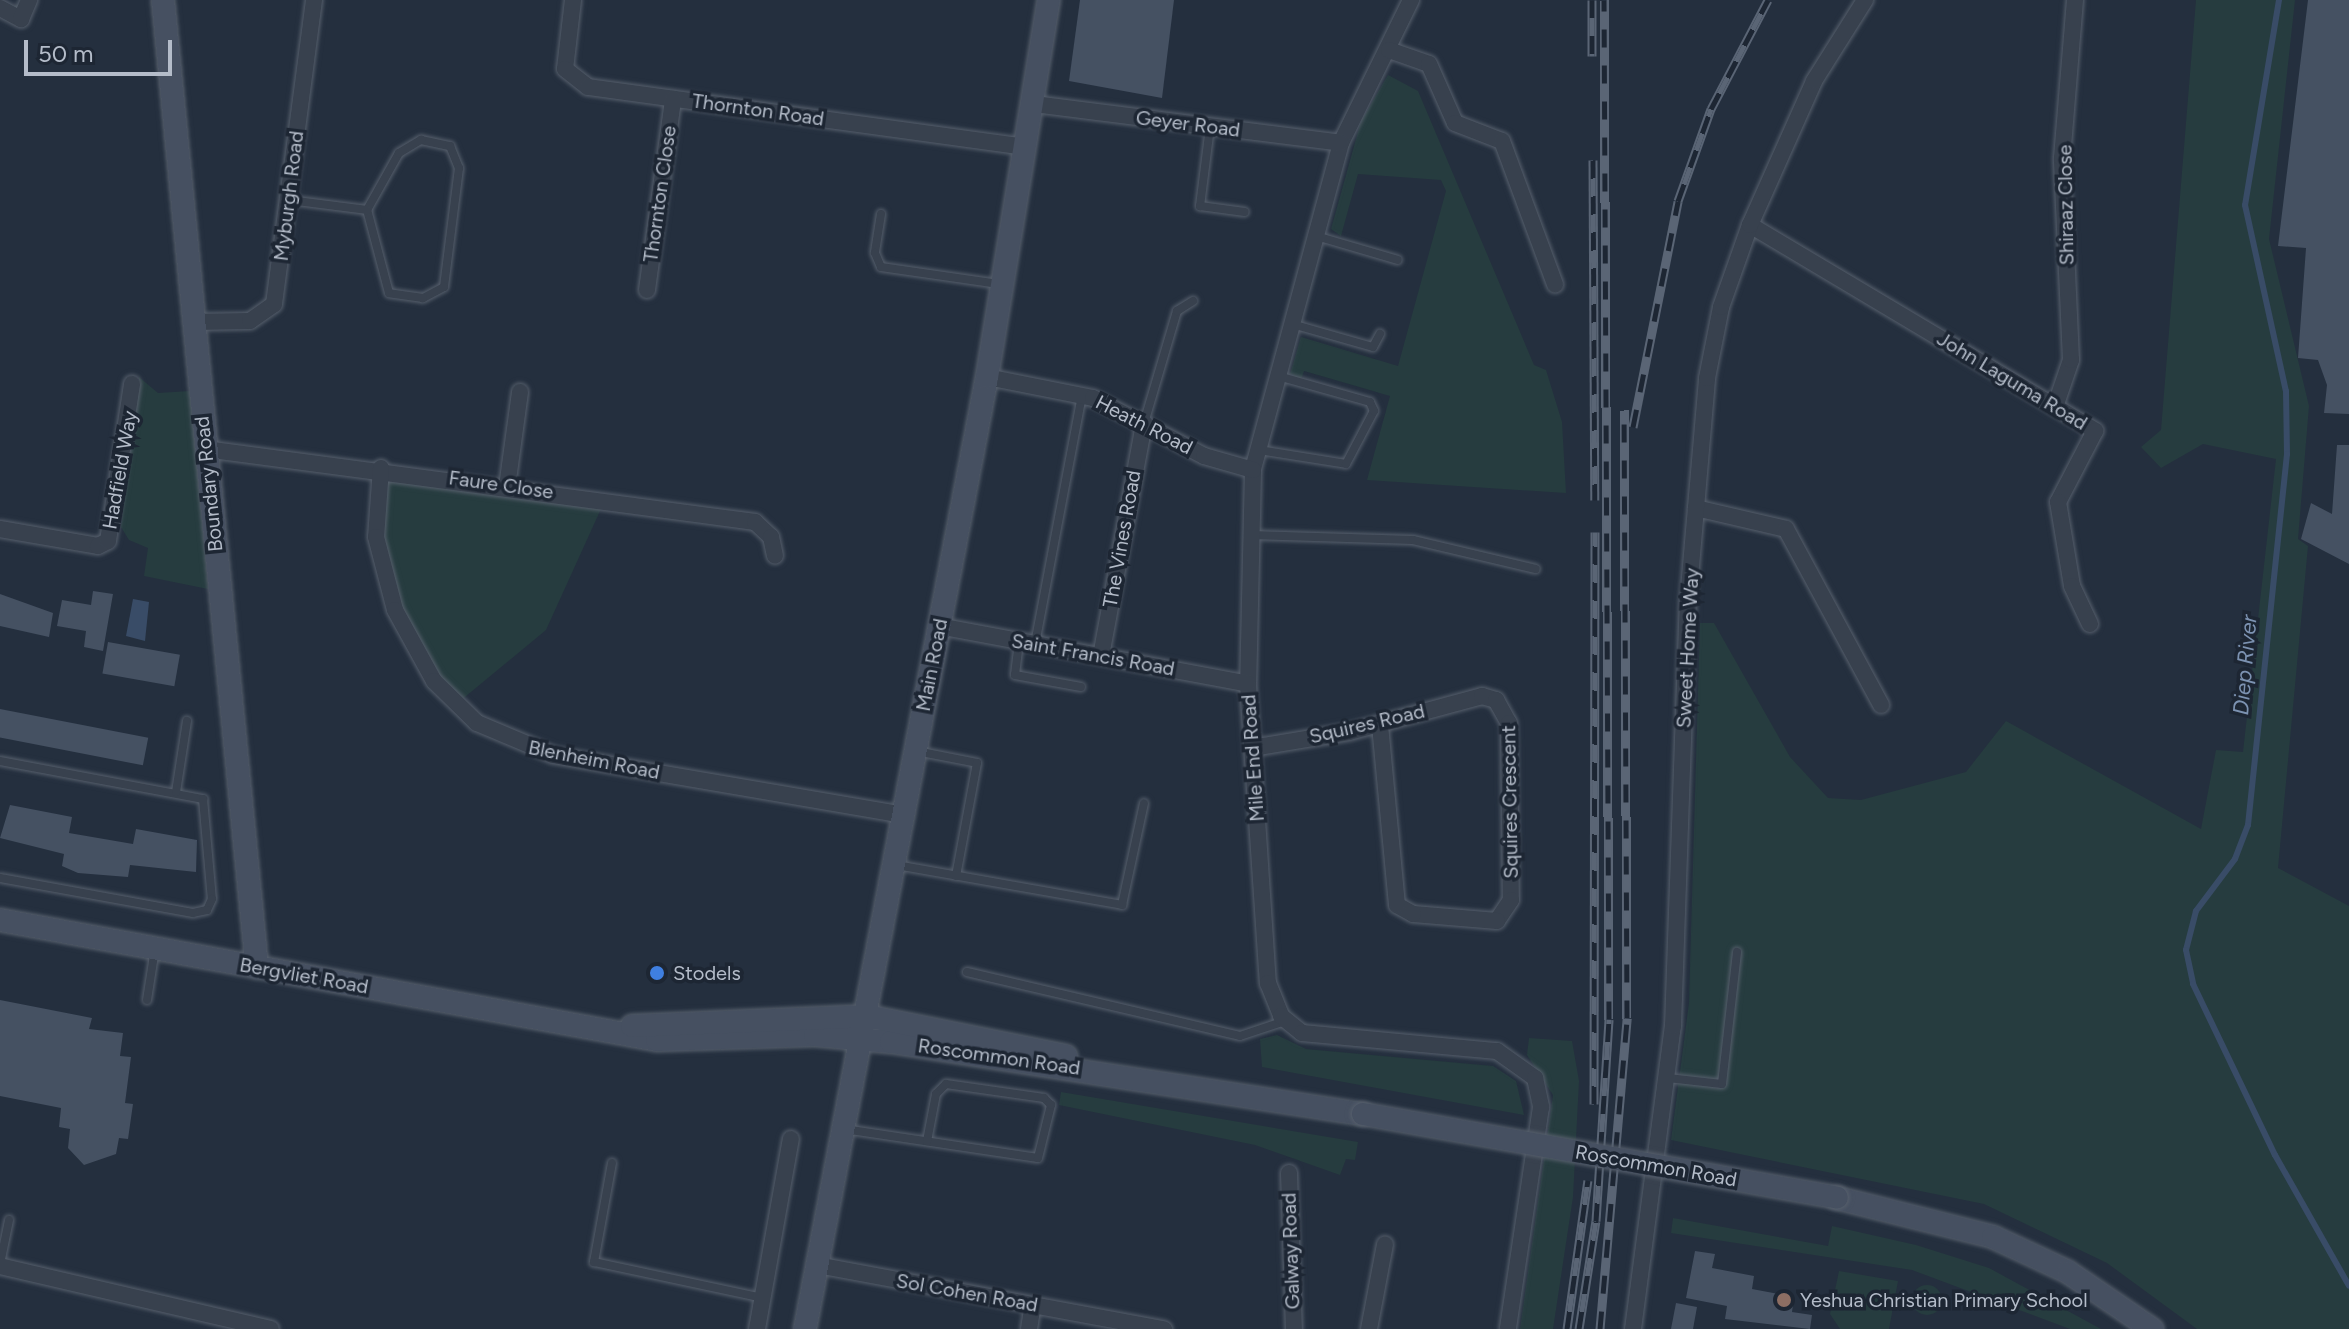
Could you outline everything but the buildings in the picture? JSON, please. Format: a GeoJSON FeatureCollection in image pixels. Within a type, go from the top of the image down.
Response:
{"type":"FeatureCollection","features":[{"type":"Feature","properties":{"kind":"street"},"geometry":{"type":"LineString","coordinates":[[0,8],[21,19],[29,0]]}},
{"type":"Feature","properties":{"kind":"street","name":"Boundary Road"},"geometry":{"type":"LineString","coordinates":[[163,0],[257,967]]}},
{"type":"Feature","properties":{"kind":"street","name":"Myburgh Road"},"geometry":{"type":"LineString","coordinates":[[193,322],[250,321],[268,313],[289,200],[314,0]]}},
{"type":"Feature","properties":{"kind":"street","name":"Thornton Road"},"geometry":{"type":"LineString","coordinates":[[573,0],[564,58],[569,77],[673,99],[1027,147]]}},
{"type":"Feature","properties":{"kind":"street","name":"Main Road"},"geometry":{"type":"LineString","coordinates":[[805,1329],[987,377],[1049,0]]}},
{"type":"Feature","properties":{"kind":"street","name":"Mile End Road"},"geometry":{"type":"LineString","coordinates":[[1285,1021],[1268,983],[1248,684],[1253,470],[1341,143],[1411,0]]}},
{"type":"Feature","properties":{"kind":"street","name":"Sweet Home Way"},"geometry":{"type":"LineString","coordinates":[[1633,1329],[1668,1078],[1696,508],[1713,342],[1750,225],[1814,81],[1865,0]]}},
{"type":"Feature","properties":{"kind":"street","name":"Shiraaz Close"},"geometry":{"type":"LineString","coordinates":[[2055,407],[2071,360],[2062,158],[2075,0]]}},
{"type":"Feature","properties":{"kind":"street"},"geometry":{"type":"LineString","coordinates":[[1389,50],[1429,64],[1455,123],[1502,141],[1555,284]]}},
{"type":"Feature","properties":{"kind":"street","name":"Thornton Close"},"geometry":{"type":"LineString","coordinates":[[647,290],[673,99]]}},
{"type":"Feature","properties":{"kind":"street","name":"Geyer Road"},"geometry":{"type":"LineString","coordinates":[[1034,104],[1341,143]]}},
{"type":"Feature","properties":{"kind":"street","name":"John Laguma Road"},"geometry":{"type":"LineString","coordinates":[[1750,225],[2095,431],[2058,502],[2072,586],[2090,624]]}},
{"type":"Feature","properties":{"kind":"street","name":"Heath Road"},"geometry":{"type":"LineString","coordinates":[[987,377],[1082,395],[1144,423],[1204,456],[1253,470]]}},
{"type":"Feature","properties":{"kind":"street","name":"Hadfield Way"},"geometry":{"type":"LineString","coordinates":[[0,529],[98,546],[108,541],[132,384]]}},
{"type":"Feature","properties":{"kind":"street"},"geometry":{"type":"LineString","coordinates":[[507,487],[520,392]]}},
{"type":"Feature","properties":{"kind":"street","name":"The Vines Road"},"geometry":{"type":"LineString","coordinates":[[1101,656],[1144,423]]}},
{"type":"Feature","properties":{"kind":"street","name":"Faure Close"},"geometry":{"type":"LineString","coordinates":[[205,449],[381,468],[755,522],[771,537],[775,556]]}},
{"type":"Feature","properties":{"kind":"street","name":"Blenheim Road"},"geometry":{"type":"LineString","coordinates":[[381,468],[376,537],[395,610],[434,681],[477,723],[553,755],[905,815]]}},
{"type":"Feature","properties":{"kind":"street"},"geometry":{"type":"LineString","coordinates":[[1696,508],[1786,529],[1881,705]]}},
{"type":"Feature","properties":{"kind":"street","name":"Saint Francis Road"},"geometry":{"type":"LineString","coordinates":[[939,626],[1248,684]]}},
{"type":"Feature","properties":{"kind":"street","name":"Squires Road"},"geometry":{"type":"LineString","coordinates":[[1252,748],[1380,724],[1482,696]]}},
{"type":"Feature","properties":{"kind":"street","name":"Squires Crescent"},"geometry":{"type":"LineString","coordinates":[[1380,724],[1397,905],[1413,914],[1497,921],[1511,900],[1509,723],[1496,700],[1482,696]]}},
{"type":"Feature","properties":{"kind":"street","name":"Bergvliet Road"},"geometry":{"type":"LineString","coordinates":[[0,920],[608,1027],[670,1041],[861,1039]]}},
{"type":"Feature","properties":{"kind":"street","name":"Bergvliet Road"},"geometry":{"type":"LineString","coordinates":[[608,1027],[866,1016]]}},
{"type":"Feature","properties":{"kind":"street","name":"Roscommon Road"},"geometry":{"type":"LineString","coordinates":[[866,1016],[1136,1074],[1837,1198],[1993,1237],[2068,1272],[2152,1329]]}},
{"type":"Feature","properties":{"kind":"street"},"geometry":{"type":"LineString","coordinates":[[1285,1021],[1313,1035],[1497,1051],[1535,1078],[1541,1107],[1508,1329]]}},
{"type":"Feature","properties":{"kind":"street","name":"Roscommon Road"},"geometry":{"type":"LineString","coordinates":[[861,1039],[1136,1074]]}},
{"type":"Feature","properties":{"kind":"street"},"geometry":{"type":"LineString","coordinates":[[757,1329],[791,1139]]}},
{"type":"Feature","properties":{"kind":"street","name":"Galway Road"},"geometry":{"type":"LineString","coordinates":[[1289,1173],[1294,1329]]}},
{"type":"Feature","properties":{"kind":"street"},"geometry":{"type":"LineString","coordinates":[[1369,1329],[1385,1244]]}},
{"type":"Feature","properties":{"kind":"street"},"geometry":{"type":"LineString","coordinates":[[0,1265],[238,1325],[271,1329]]}},
{"type":"Feature","properties":{"kind":"street","name":"Sol Cohen Road"},"geometry":{"type":"LineString","coordinates":[[817,1265],[1164,1329]]}},
{"type":"Feature","properties":{"kind":"street"},"geometry":{"type":"LineString","coordinates":[[1029,1329],[1033,1305]]}},
{"type":"Feature","properties":{"kind":"lane"},"geometry":{"type":"LineString","coordinates":[[1210,127],[1200,206],[1245,212]]}},
{"type":"Feature","properties":{"kind":"lane"},"geometry":{"type":"LineString","coordinates":[[406,144],[454,149],[459,168],[441,292],[423,298],[389,293],[367,210],[406,144]]}},
{"type":"Feature","properties":{"kind":"lane"},"geometry":{"type":"LineString","coordinates":[[289,200],[367,210]]}},
{"type":"Feature","properties":{"kind":"lane"},"geometry":{"type":"LineString","coordinates":[[881,214],[875,253],[881,267],[1003,284]]}},
{"type":"Feature","properties":{"kind":"lane"},"geometry":{"type":"LineString","coordinates":[[1316,236],[1398,260]]}},
{"type":"Feature","properties":{"kind":"lane"},"geometry":{"type":"LineString","coordinates":[[1144,423],[1177,311],[1193,301]]}},
{"type":"Feature","properties":{"kind":"lane"},"geometry":{"type":"LineString","coordinates":[[1292,324],[1373,347],[1380,334]]}},
{"type":"Feature","properties":{"kind":"lane"},"geometry":{"type":"LineString","coordinates":[[1259,450],[1346,464],[1374,411],[1370,402],[1278,376]]}},
{"type":"Feature","properties":{"kind":"lane"},"geometry":{"type":"LineString","coordinates":[[1081,687],[1015,675],[1027,643],[1082,395]]}},
{"type":"Feature","properties":{"kind":"lane"},"geometry":{"type":"LineString","coordinates":[[1250,535],[1413,540],[1536,569]]}},
{"type":"Feature","properties":{"kind":"lane"},"geometry":{"type":"LineString","coordinates":[[176,792],[187,721]]}},
{"type":"Feature","properties":{"kind":"lane"},"geometry":{"type":"LineString","coordinates":[[916,751],[977,763],[956,876]]}},
{"type":"Feature","properties":{"kind":"lane"},"geometry":{"type":"LineString","coordinates":[[0,761],[176,792],[207,804],[207,910],[0,878]]}},
{"type":"Feature","properties":{"kind":"lane"},"geometry":{"type":"LineString","coordinates":[[896,865],[1122,905],[1144,803]]}},
{"type":"Feature","properties":{"kind":"lane"},"geometry":{"type":"LineString","coordinates":[[147,1000],[155,949]]}},
{"type":"Feature","properties":{"kind":"lane"},"geometry":{"type":"LineString","coordinates":[[1668,1078],[1722,1084],[1737,952]]}},
{"type":"Feature","properties":{"kind":"lane"},"geometry":{"type":"LineString","coordinates":[[967,972],[1240,1036],[1285,1021]]}},
{"type":"Feature","properties":{"kind":"lane"},"geometry":{"type":"LineString","coordinates":[[844,1129],[1041,1158],[1051,1105],[1044,1098],[946,1084],[936,1094],[927,1141]]}},
{"type":"Feature","properties":{"kind":"lane"},"geometry":{"type":"LineString","coordinates":[[612,1163],[594,1262],[763,1298]]}},
{"type":"Feature","properties":{"kind":"lane"},"geometry":{"type":"LineString","coordinates":[[0,1265],[9,1220]]}},
{"type":"Feature","properties":{"kind":"green space"},"geometry":{"type":"Polygon","coordinates":[[[2196,0],[2295,0],[2269,239],[2309,406],[2298,539],[2308,546],[2278,868],[2349,906],[2349,1329],[2197,1329],[2107,1263],[1984,1204],[1671,1140],[1689,1003],[1700,623],[1714,623],[1790,757],[1828,798],[1861,800],[1966,772],[2006,721],[2201,829],[2216,750],[2243,752],[2276,459],[2203,444],[2161,468],[2141,447],[2161,430],[2196,0]]]}},
{"type":"Feature","properties":{"kind":"green space"},"geometry":{"type":"Polygon","coordinates":[[[1388,75],[1418,91],[1534,365],[1546,370],[1562,422],[1566,493],[1367,480],[1390,396],[1304,371],[1301,380],[1290,374],[1301,337],[1398,366],[1446,191],[1441,180],[1358,174],[1341,236],[1331,229],[1361,121],[1388,75]]]}},
{"type":"Feature","properties":{"kind":"green space"},"geometry":{"type":"Polygon","coordinates":[[[139,377],[158,393],[190,391],[208,589],[144,576],[148,548],[129,540],[121,527],[139,377]]]}},
{"type":"Feature","properties":{"kind":"green space"},"geometry":{"type":"Polygon","coordinates":[[[381,468],[605,500],[546,630],[454,706],[386,583],[381,468]]]}},
{"type":"Feature","properties":{"kind":"green space"},"geometry":{"type":"Polygon","coordinates":[[[1277,1035],[1306,1049],[1493,1066],[1516,1081],[1524,1115],[1262,1067],[1260,1039],[1277,1035]]]}},
{"type":"Feature","properties":{"kind":"green space"},"geometry":{"type":"Polygon","coordinates":[[[1529,1038],[1572,1041],[1579,1081],[1573,1197],[1553,1329],[1520,1329],[1553,1095],[1527,1055],[1529,1038]]]}},
{"type":"Feature","properties":{"kind":"green space"},"geometry":{"type":"Polygon","coordinates":[[[1061,1092],[1358,1142],[1355,1160],[1346,1159],[1340,1175],[1255,1145],[1059,1105],[1061,1092]]]}},
{"type":"Feature","properties":{"kind":"green space"},"geometry":{"type":"Polygon","coordinates":[[[1673,1218],[1828,1246],[1832,1226],[1916,1245],[1989,1268],[2101,1329],[2070,1329],[1912,1270],[1671,1233],[1673,1218]]]}},
{"type":"Feature","properties":{"kind":"green space"},"geometry":{"type":"Polygon","coordinates":[[[1839,1271],[1898,1281],[1889,1329],[1840,1329],[1830,1314],[1839,1271]]]}},
{"type":"Feature","properties":{"kind":"green space"},"geometry":{"type":"Polygon","coordinates":[[[1927,1285],[1938,1289],[1942,1300],[1938,1311],[1927,1315],[1916,1311],[1912,1300],[1916,1289],[1927,1285]]]}},
{"type":"Feature","properties":{"kind":"water"},"geometry":{"type":"Polygon","coordinates":[[[133,599],[149,602],[145,641],[126,636],[133,599]]]}},
{"type":"Feature","properties":{"kind":"waterway","name":"Diep River"},"geometry":{"type":"LineString","coordinates":[[2279,0],[2245,205],[2286,391],[2287,454],[2248,825],[2235,859],[2196,911],[2186,950],[2193,984],[2275,1155],[2349,1286]]}},
{"type":"Feature","properties":{"kind":"railway"},"geometry":{"type":"LineString","coordinates":[[1592,0],[1592,56]]}},
{"type":"Feature","properties":{"kind":"railway"},"geometry":{"type":"LineString","coordinates":[[1579,1329],[1596,1221],[1609,1019],[1604,0]]}},
{"type":"Feature","properties":{"kind":"railway"},"geometry":{"type":"LineString","coordinates":[[1633,427],[1678,201],[1711,109],[1768,0]]}},
{"type":"Feature","properties":{"kind":"railway"},"geometry":{"type":"LineString","coordinates":[[1593,160],[1595,500]]}},
{"type":"Feature","properties":{"kind":"railway"},"geometry":{"type":"LineString","coordinates":[[1600,1329],[1627,1018],[1624,410]]}},
{"type":"Feature","properties":{"kind":"railway"},"geometry":{"type":"LineString","coordinates":[[1594,1104],[1595,532]]}},
{"type":"Feature","properties":{"kind":"railway"},"geometry":{"type":"LineString","coordinates":[[1567,1329],[1588,1180]]}},
{"type":"Feature","properties":{"kind":"place","name":"Stodels"},"geometry":{"type":"Point","coordinates":[657,973]}},
{"type":"Feature","properties":{"kind":"place","name":"Yeshua Christian Primary School"},"geometry":{"type":"Point","coordinates":[1784,1300]}}]}
